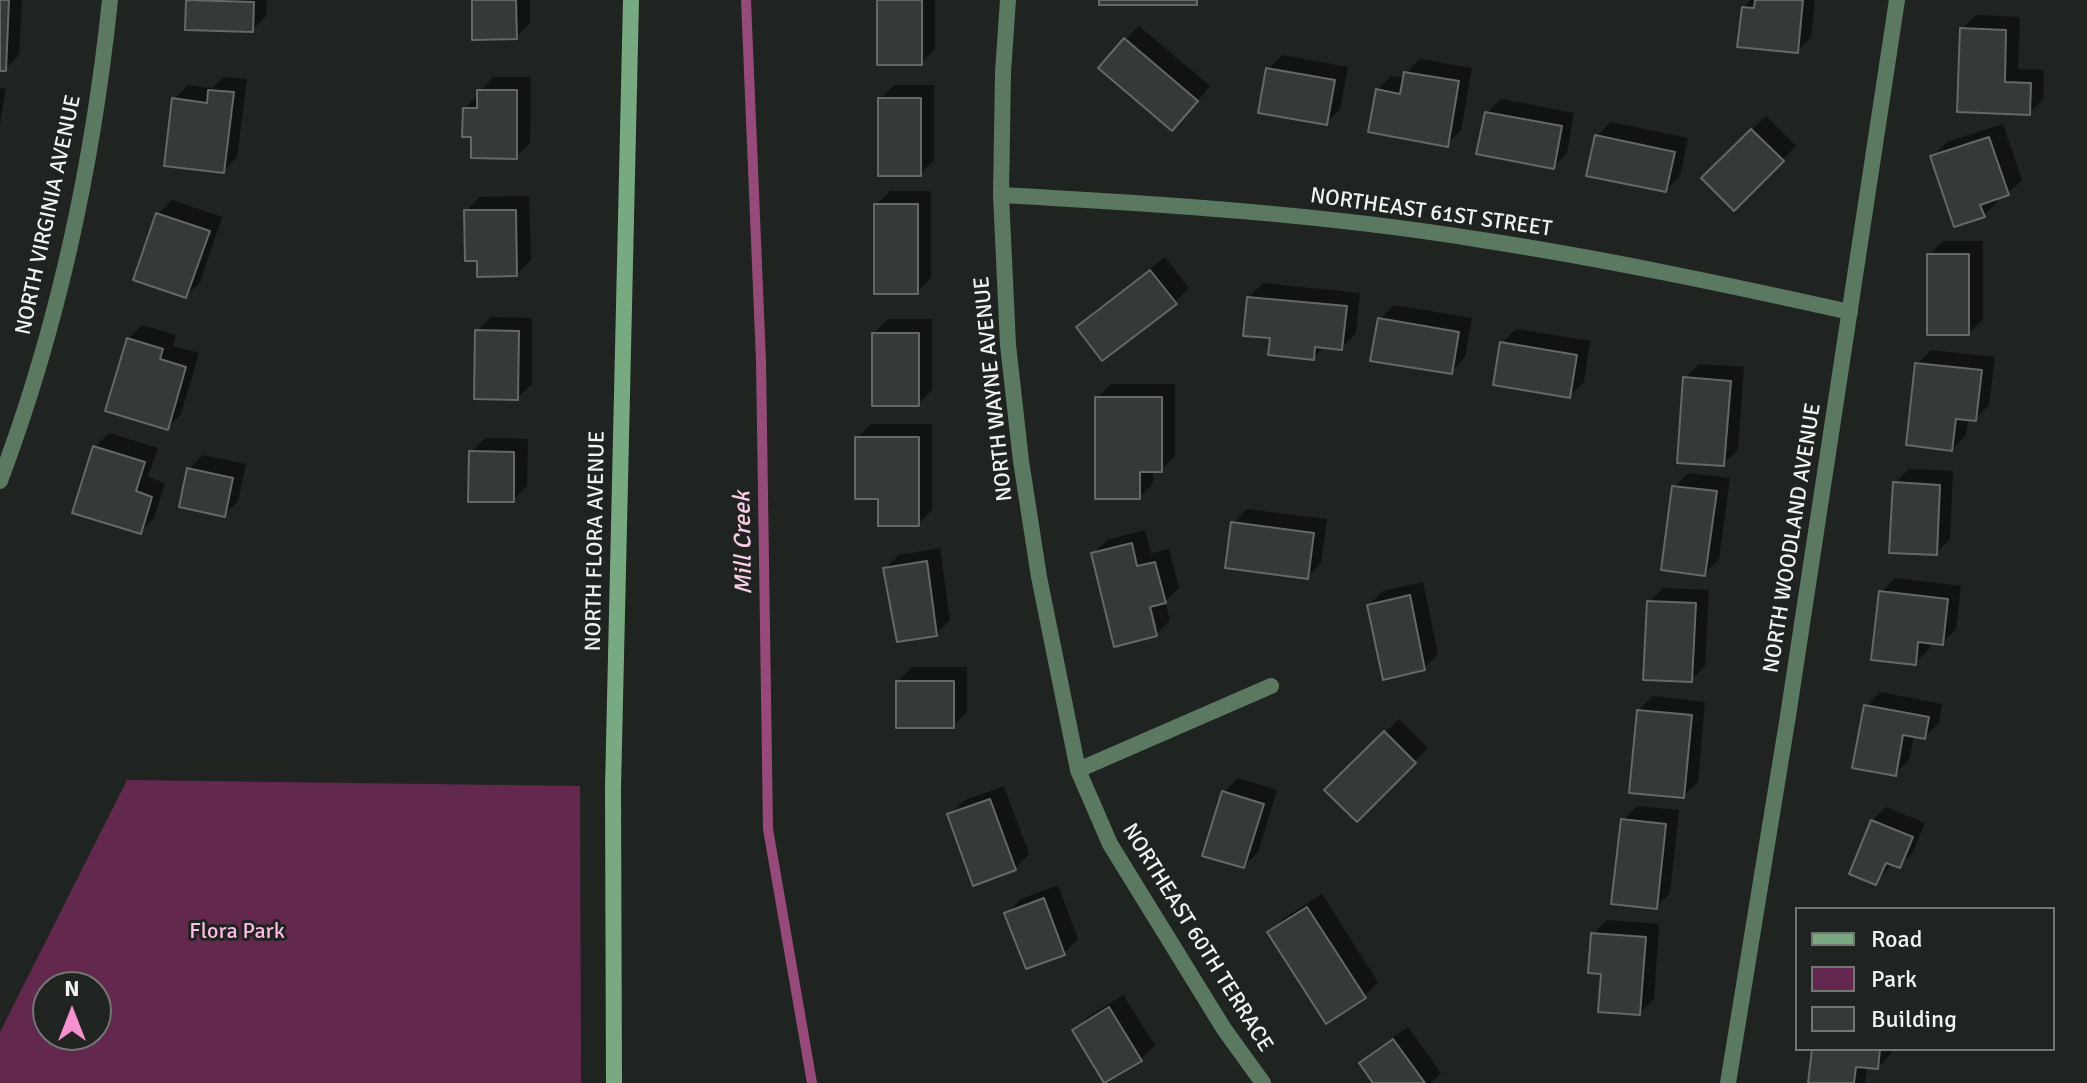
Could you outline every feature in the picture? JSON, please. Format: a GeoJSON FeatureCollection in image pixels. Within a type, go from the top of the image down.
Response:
{"type":"FeatureCollection","features":[{"type":"Feature","properties":{"kind":"street","name":"NORTH VIRGINIA AVENUE"},"geometry":{"type":"LineString","coordinates":[[0,481],[34,380],[70,245],[90,149],[110,0]]}},
{"type":"Feature","properties":{"kind":"street","name":"NORTH FLORA AVENUE"},"geometry":{"type":"LineString","coordinates":[[614,1083],[613,788],[631,0]]}},
{"type":"Feature","properties":{"kind":"street","name":"NORTH WAYNE AVENUE"},"geometry":{"type":"LineString","coordinates":[[1008,0],[1003,72],[1001,195],[1008,345],[1021,461],[1039,577],[1078,770]]}},
{"type":"Feature","properties":{"kind":"street","name":"NORTH WOODLAND AVENUE"},"geometry":{"type":"LineString","coordinates":[[1728,1083],[1897,0]]}},
{"type":"Feature","properties":{"kind":"street","name":"NORTHEAST 61ST STREET"},"geometry":{"type":"LineString","coordinates":[[1001,195],[1182,205],[1332,220],[1481,240],[1703,279],[1850,312]]}},
{"type":"Feature","properties":{"kind":"street"},"geometry":{"type":"LineString","coordinates":[[1078,770],[1271,686]]}},
{"type":"Feature","properties":{"kind":"street","name":"NORTHEAST 60TH TERRACE"},"geometry":{"type":"LineString","coordinates":[[1078,770],[1110,844],[1224,1029],[1263,1083]]}},
{"type":"Feature","properties":{"kind":"green space","name":"Flora Park"},"geometry":{"type":"Polygon","coordinates":[[[127,780],[580,786],[581,1083],[0,1083],[0,1032],[127,780]]]}},
{"type":"Feature","properties":{"kind":"building"},"geometry":{"type":"Polygon","coordinates":[[[0,0],[9,0],[6,71],[0,71],[0,0]]]}},
{"type":"Feature","properties":{"kind":"building"},"geometry":{"type":"Polygon","coordinates":[[[186,0],[254,2],[253,32],[185,30],[186,0]]]}},
{"type":"Feature","properties":{"kind":"building"},"geometry":{"type":"Polygon","coordinates":[[[472,0],[516,0],[517,39],[472,40],[472,0]]]}},
{"type":"Feature","properties":{"kind":"building"},"geometry":{"type":"Polygon","coordinates":[[[877,0],[922,0],[922,65],[877,65],[877,0]]]}},
{"type":"Feature","properties":{"kind":"building"},"geometry":{"type":"Polygon","coordinates":[[[1099,0],[1197,0],[1197,5],[1099,5],[1099,0]]]}},
{"type":"Feature","properties":{"kind":"building"},"geometry":{"type":"Polygon","coordinates":[[[1755,0],[1803,0],[1798,53],[1737,47],[1742,7],[1754,8],[1755,0]]]}},
{"type":"Feature","properties":{"kind":"building"},"geometry":{"type":"Polygon","coordinates":[[[1960,28],[2006,30],[2005,82],[2031,83],[2030,115],[1957,112],[1960,28]]]}},
{"type":"Feature","properties":{"kind":"building"},"geometry":{"type":"Polygon","coordinates":[[[1124,38],[1198,101],[1172,131],[1098,68],[1124,38]]]}},
{"type":"Feature","properties":{"kind":"building"},"geometry":{"type":"Polygon","coordinates":[[[1266,68],[1335,80],[1327,125],[1258,113],[1266,68]]]}},
{"type":"Feature","properties":{"kind":"building"},"geometry":{"type":"Polygon","coordinates":[[[1404,72],[1459,81],[1448,147],[1368,132],[1376,89],[1400,94],[1404,72]]]}},
{"type":"Feature","properties":{"kind":"building"},"geometry":{"type":"Polygon","coordinates":[[[208,90],[234,92],[224,173],[164,166],[172,98],[207,103],[208,90]]]}},
{"type":"Feature","properties":{"kind":"building"},"geometry":{"type":"Polygon","coordinates":[[[477,90],[517,90],[517,159],[471,158],[471,137],[462,137],[463,108],[477,108],[477,90]]]}},
{"type":"Feature","properties":{"kind":"building"},"geometry":{"type":"Polygon","coordinates":[[[878,98],[921,98],[921,176],[878,176],[878,98]]]}},
{"type":"Feature","properties":{"kind":"building"},"geometry":{"type":"Polygon","coordinates":[[[1485,112],[1562,126],[1554,169],[1476,154],[1485,112]]]}},
{"type":"Feature","properties":{"kind":"building"},"geometry":{"type":"Polygon","coordinates":[[[1751,129],[1784,161],[1734,211],[1701,178],[1751,129]]]}},
{"type":"Feature","properties":{"kind":"building"},"geometry":{"type":"Polygon","coordinates":[[[1595,135],[1675,152],[1666,192],[1586,176],[1595,135]]]}},
{"type":"Feature","properties":{"kind":"building"},"geometry":{"type":"Polygon","coordinates":[[[1989,137],[2009,195],[1980,205],[1985,217],[1954,227],[1930,156],[1989,137]]]}},
{"type":"Feature","properties":{"kind":"building"},"geometry":{"type":"Polygon","coordinates":[[[874,204],[918,204],[918,294],[874,294],[874,204]]]}},
{"type":"Feature","properties":{"kind":"building"},"geometry":{"type":"Polygon","coordinates":[[[464,210],[516,210],[517,276],[477,277],[477,261],[465,261],[464,210]]]}},
{"type":"Feature","properties":{"kind":"building"},"geometry":{"type":"Polygon","coordinates":[[[156,213],[210,231],[186,298],[133,280],[156,213]]]}},
{"type":"Feature","properties":{"kind":"building"},"geometry":{"type":"Polygon","coordinates":[[[1927,254],[1969,254],[1969,335],[1927,335],[1927,254]]]}},
{"type":"Feature","properties":{"kind":"building"},"geometry":{"type":"Polygon","coordinates":[[[1150,270],[1177,304],[1102,361],[1076,327],[1150,270]]]}},
{"type":"Feature","properties":{"kind":"building"},"geometry":{"type":"Polygon","coordinates":[[[1247,297],[1347,306],[1342,350],[1315,347],[1314,360],[1268,355],[1270,338],[1243,336],[1247,297]]]}},
{"type":"Feature","properties":{"kind":"building"},"geometry":{"type":"Polygon","coordinates":[[[1378,318],[1459,332],[1452,374],[1370,361],[1378,318]]]}},
{"type":"Feature","properties":{"kind":"building"},"geometry":{"type":"Polygon","coordinates":[[[475,330],[519,331],[518,400],[474,399],[475,330]]]}},
{"type":"Feature","properties":{"kind":"building"},"geometry":{"type":"Polygon","coordinates":[[[872,333],[919,333],[919,406],[872,406],[872,333]]]}},
{"type":"Feature","properties":{"kind":"building"},"geometry":{"type":"Polygon","coordinates":[[[127,338],[163,349],[160,359],[186,367],[168,430],[105,411],[127,338]]]}},
{"type":"Feature","properties":{"kind":"building"},"geometry":{"type":"Polygon","coordinates":[[[1500,342],[1577,355],[1570,398],[1493,385],[1500,342]]]}},
{"type":"Feature","properties":{"kind":"building"},"geometry":{"type":"Polygon","coordinates":[[[1915,363],[1982,370],[1976,421],[1956,419],[1952,451],[1906,445],[1915,363]]]}},
{"type":"Feature","properties":{"kind":"building"},"geometry":{"type":"Polygon","coordinates":[[[1683,377],[1731,381],[1724,466],[1677,463],[1683,377]]]}},
{"type":"Feature","properties":{"kind":"building"},"geometry":{"type":"Polygon","coordinates":[[[1095,397],[1162,397],[1162,472],[1140,472],[1140,499],[1095,499],[1095,397]]]}},
{"type":"Feature","properties":{"kind":"building"},"geometry":{"type":"Polygon","coordinates":[[[855,437],[919,437],[919,526],[878,526],[878,499],[855,499],[855,437]]]}},
{"type":"Feature","properties":{"kind":"building"},"geometry":{"type":"Polygon","coordinates":[[[93,446],[145,462],[136,491],[152,497],[141,534],[72,513],[93,446]]]}},
{"type":"Feature","properties":{"kind":"building"},"geometry":{"type":"Polygon","coordinates":[[[469,451],[514,452],[514,502],[468,502],[469,451]]]}},
{"type":"Feature","properties":{"kind":"building"},"geometry":{"type":"Polygon","coordinates":[[[187,468],[233,478],[225,517],[179,507],[187,468]]]}},
{"type":"Feature","properties":{"kind":"building"},"geometry":{"type":"Polygon","coordinates":[[[1893,482],[1940,485],[1937,555],[1889,553],[1893,482]]]}},
{"type":"Feature","properties":{"kind":"building"},"geometry":{"type":"Polygon","coordinates":[[[1672,486],[1717,491],[1705,576],[1661,570],[1672,486]]]}},
{"type":"Feature","properties":{"kind":"building"},"geometry":{"type":"Polygon","coordinates":[[[1231,522],[1314,533],[1308,579],[1225,568],[1231,522]]]}},
{"type":"Feature","properties":{"kind":"building"},"geometry":{"type":"Polygon","coordinates":[[[1132,543],[1137,566],[1155,562],[1166,603],[1150,607],[1157,636],[1114,647],[1091,553],[1132,543]]]}},
{"type":"Feature","properties":{"kind":"building"},"geometry":{"type":"Polygon","coordinates":[[[927,561],[937,636],[897,642],[883,568],[927,561]]]}},
{"type":"Feature","properties":{"kind":"building"},"geometry":{"type":"Polygon","coordinates":[[[1879,591],[1948,599],[1943,645],[1918,642],[1916,665],[1871,660],[1879,591]]]}},
{"type":"Feature","properties":{"kind":"building"},"geometry":{"type":"Polygon","coordinates":[[[1410,595],[1425,670],[1383,680],[1367,605],[1410,595]]]}},
{"type":"Feature","properties":{"kind":"building"},"geometry":{"type":"Polygon","coordinates":[[[1647,601],[1696,603],[1692,682],[1643,680],[1647,601]]]}},
{"type":"Feature","properties":{"kind":"building"},"geometry":{"type":"Polygon","coordinates":[[[896,681],[954,681],[954,728],[896,728],[896,681]]]}},
{"type":"Feature","properties":{"kind":"building"},"geometry":{"type":"Polygon","coordinates":[[[1864,705],[1929,717],[1925,739],[1903,735],[1896,776],[1852,768],[1864,705]]]}},
{"type":"Feature","properties":{"kind":"building"},"geometry":{"type":"Polygon","coordinates":[[[1637,710],[1692,715],[1684,798],[1629,793],[1637,710]]]}},
{"type":"Feature","properties":{"kind":"building"},"geometry":{"type":"Polygon","coordinates":[[[1384,731],[1416,763],[1357,822],[1324,790],[1384,731]]]}},
{"type":"Feature","properties":{"kind":"building"},"geometry":{"type":"Polygon","coordinates":[[[1222,791],[1264,804],[1244,868],[1202,856],[1222,791]]]}},
{"type":"Feature","properties":{"kind":"building"},"geometry":{"type":"Polygon","coordinates":[[[990,799],[1016,870],[973,886],[947,814],[990,799]]]}},
{"type":"Feature","properties":{"kind":"building"},"geometry":{"type":"Polygon","coordinates":[[[1621,819],[1666,824],[1657,909],[1611,904],[1621,819]]]}},
{"type":"Feature","properties":{"kind":"building"},"geometry":{"type":"Polygon","coordinates":[[[1871,820],[1913,837],[1900,868],[1886,863],[1876,885],[1849,874],[1871,820]]]}},
{"type":"Feature","properties":{"kind":"building"},"geometry":{"type":"Polygon","coordinates":[[[1044,898],[1065,955],[1026,969],[1004,913],[1044,898]]]}},
{"type":"Feature","properties":{"kind":"building"},"geometry":{"type":"Polygon","coordinates":[[[1307,907],[1366,998],[1326,1024],[1267,932],[1307,907]]]}},
{"type":"Feature","properties":{"kind":"building"},"geometry":{"type":"Polygon","coordinates":[[[1591,933],[1646,937],[1640,1015],[1598,1012],[1601,974],[1588,973],[1591,933]]]}},
{"type":"Feature","properties":{"kind":"building"},"geometry":{"type":"Polygon","coordinates":[[[1109,1007],[1142,1061],[1104,1083],[1072,1030],[1109,1007]]]}},
{"type":"Feature","properties":{"kind":"building"},"geometry":{"type":"Polygon","coordinates":[[[1393,1039],[1425,1083],[1373,1083],[1359,1063],[1393,1039]]]}},
{"type":"Feature","properties":{"kind":"building"},"geometry":{"type":"Polygon","coordinates":[[[1812,1051],[1880,1051],[1878,1069],[1856,1067],[1854,1083],[1808,1083],[1812,1051]]]}},
{"type":"Feature","properties":{"kind":"waterway","name":"Mill Creek"},"geometry":{"type":"LineString","coordinates":[[746,0],[761,361],[768,829],[812,1083]]}}]}
